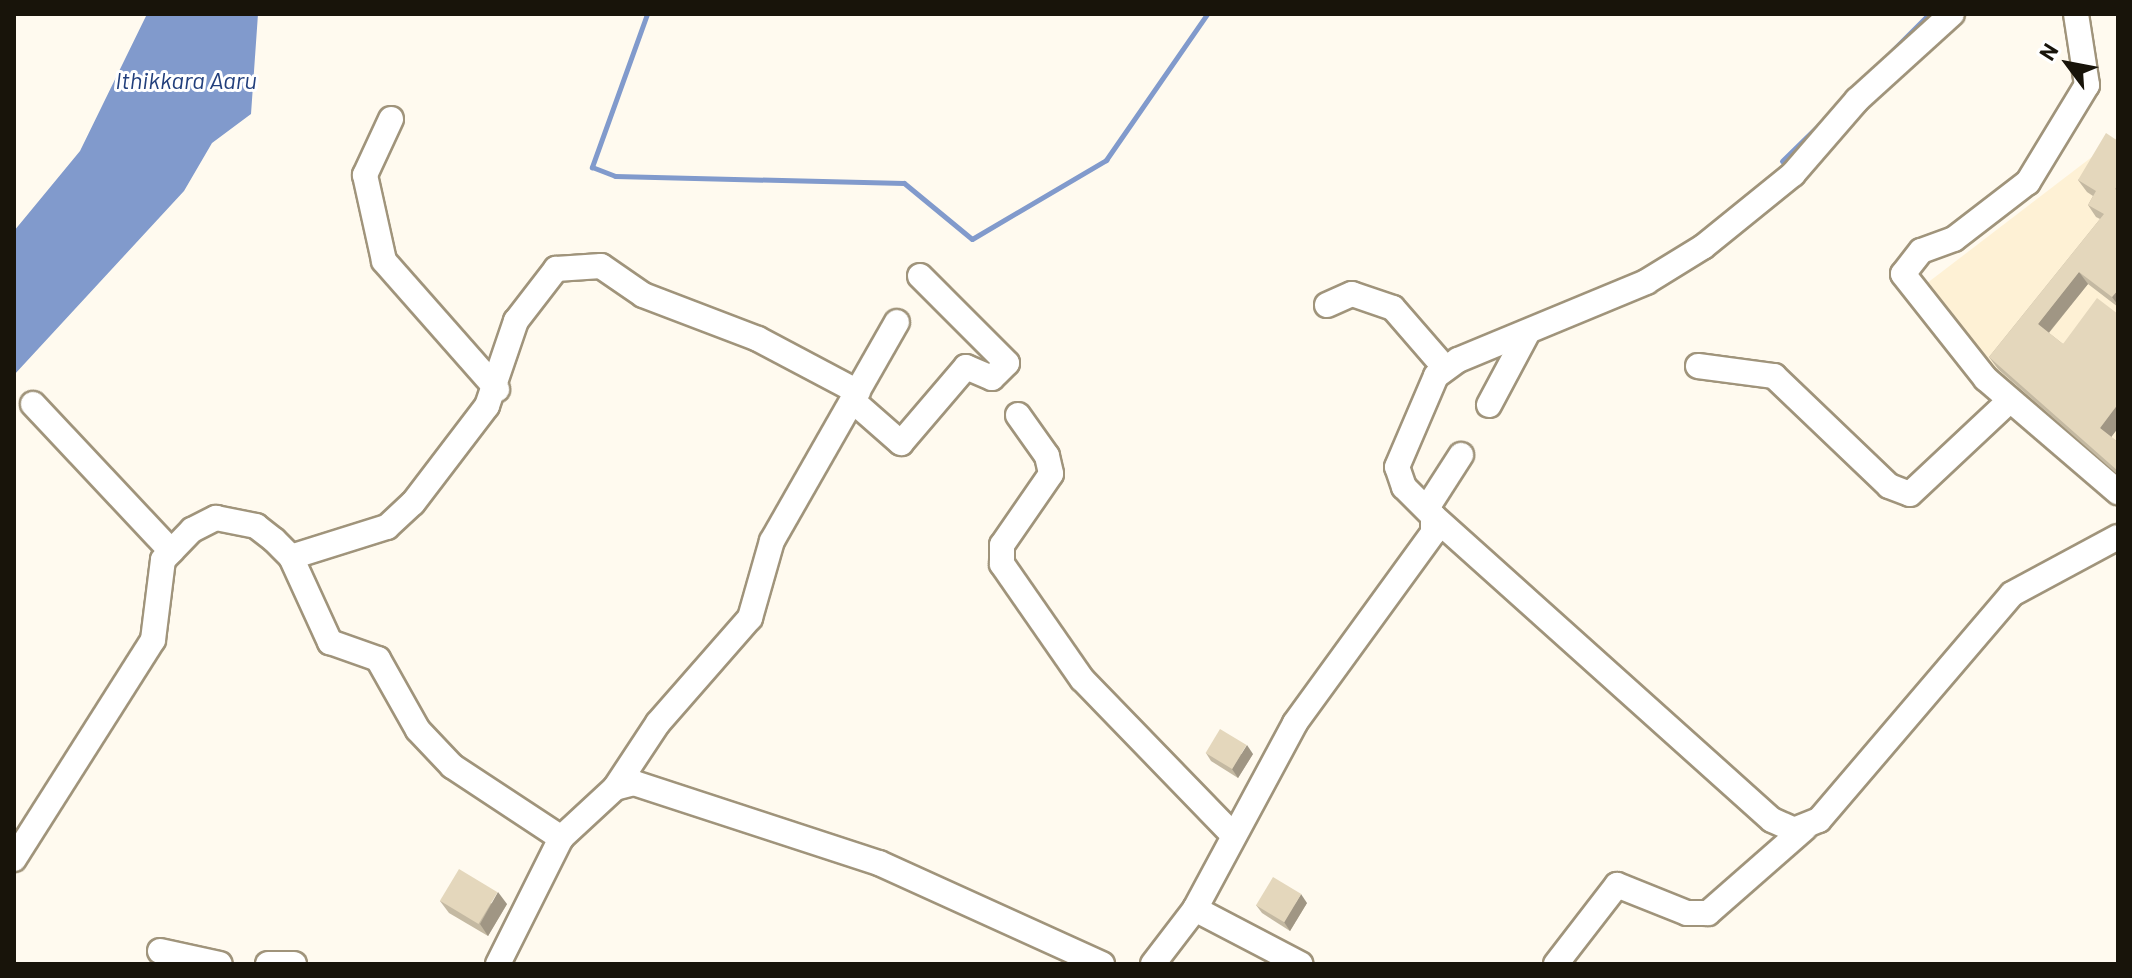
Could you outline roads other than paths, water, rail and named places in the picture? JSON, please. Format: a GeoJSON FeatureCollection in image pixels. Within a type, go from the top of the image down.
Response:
{"type":"FeatureCollection","features":[{"type":"Feature","properties":{"kind":"street"},"geometry":{"type":"LineString","coordinates":[[1804,829],[1772,820],[1430,512],[1404,487],[1397,467],[1423,396],[1445,368],[1646,282],[1703,247],[1793,174],[1857,100],[1952,14]]}},
{"type":"Feature","properties":{"kind":"street"},"geometry":{"type":"LineString","coordinates":[[2076,14],[2087,85],[2028,182],[1954,239],[1921,251],[1903,274],[2009,401],[2118,492]]}},
{"type":"Feature","properties":{"kind":"street"},"geometry":{"type":"LineString","coordinates":[[391,119],[365,175],[384,261],[497,389]]}},
{"type":"Feature","properties":{"kind":"street"},"geometry":{"type":"LineString","coordinates":[[291,557],[387,527],[413,503],[497,389],[516,321],[532,295],[556,269],[584,264],[601,266],[643,295],[758,339],[856,396],[901,443],[912,438],[956,373],[974,367],[992,378],[1007,363],[920,276]]}},
{"type":"Feature","properties":{"kind":"street"},"geometry":{"type":"LineString","coordinates":[[1327,305],[1352,294],[1393,308],[1445,368]]}},
{"type":"Feature","properties":{"kind":"street"},"geometry":{"type":"LineString","coordinates":[[498,964],[561,838],[615,788],[658,723],[746,625],[772,541],[897,322]]}},
{"type":"Feature","properties":{"kind":"street"},"geometry":{"type":"LineString","coordinates":[[1489,405],[1528,332]]}},
{"type":"Feature","properties":{"kind":"street"},"geometry":{"type":"LineString","coordinates":[[1698,366],[1774,376],[1889,486],[1910,494],[2009,401]]}},
{"type":"Feature","properties":{"kind":"street"},"geometry":{"type":"LineString","coordinates":[[33,404],[171,551]]}},
{"type":"Feature","properties":{"kind":"street"},"geometry":{"type":"LineString","coordinates":[[1018,415],[1051,474],[998,556],[1082,679],[1232,834]]}},
{"type":"Feature","properties":{"kind":"street"},"geometry":{"type":"LineString","coordinates":[[1153,964],[1195,909],[1232,834],[1295,723],[1430,539],[1430,512],[1461,455]]}},
{"type":"Feature","properties":{"kind":"street"},"geometry":{"type":"LineString","coordinates":[[14,859],[153,640],[163,560],[192,530],[226,518],[256,526],[291,557],[330,642],[378,659],[418,730],[452,766],[561,838]]}},
{"type":"Feature","properties":{"kind":"street"},"geometry":{"type":"LineString","coordinates":[[1556,964],[1617,885],[1687,913],[1708,913],[1804,829],[1819,820],[2012,594],[2118,537]]}},
{"type":"Feature","properties":{"kind":"street"},"geometry":{"type":"LineString","coordinates":[[615,788],[656,784],[879,863],[1102,964]]}},
{"type":"Feature","properties":{"kind":"street"},"geometry":{"type":"LineString","coordinates":[[1195,909],[1300,964]]}},
{"type":"Feature","properties":{"kind":"street"},"geometry":{"type":"LineString","coordinates":[[160,951],[220,964]]}},
{"type":"Feature","properties":{"kind":"street"},"geometry":{"type":"LineString","coordinates":[[268,964],[294,964]]}},
{"type":"Feature","properties":{"kind":"water","name":"Ithikkara Aaru"},"geometry":{"type":"Polygon","coordinates":[[[147,14],[258,14],[251,114],[212,143],[184,191],[14,375],[14,231],[80,151],[147,14]]]}},
{"type":"Feature","properties":{"kind":"waterway"},"geometry":{"type":"LineString","coordinates":[[647,14],[592,167],[615,176],[904,183],[972,239],[1106,160],[1207,14]]}},
{"type":"Feature","properties":{"kind":"waterway"},"geometry":{"type":"LineString","coordinates":[[1879,64],[1929,14]]}},
{"type":"Feature","properties":{"kind":"waterway"},"geometry":{"type":"LineString","coordinates":[[1782,161],[1833,111]]}}]}
